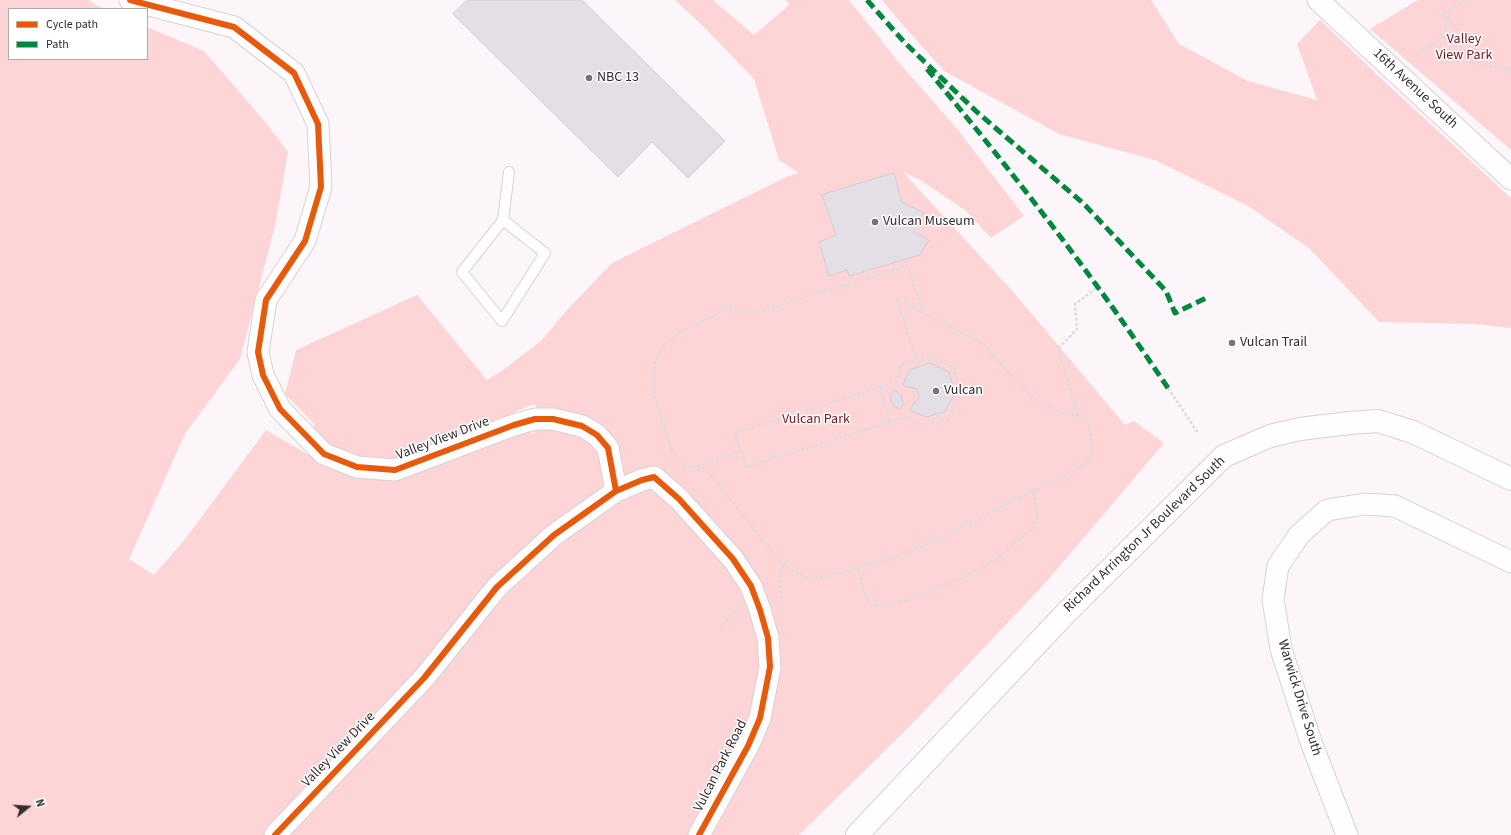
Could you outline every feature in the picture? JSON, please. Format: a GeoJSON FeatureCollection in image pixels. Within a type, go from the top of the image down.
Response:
{"type":"FeatureCollection","features":[{"type":"Feature","properties":{"kind":"street","name":"Valley View Drive"},"geometry":{"type":"LineString","coordinates":[[130,0],[234,27],[294,73],[318,124],[321,187],[305,241],[266,300],[258,352],[263,375],[280,409],[324,454],[357,467],[395,470],[514,425],[535,420],[553,418],[582,426],[598,435],[608,448],[616,491],[554,535],[497,587],[424,678],[280,831]]}},
{"type":"Feature","properties":{"kind":"street","name":"16th Avenue South"},"geometry":{"type":"LineString","coordinates":[[1318,0],[1511,179]]}},
{"type":"Feature","properties":{"kind":"street","name":"Richard Arrington Jr Boulevard South"},"geometry":{"type":"LineString","coordinates":[[857,835],[1064,615],[1224,456],[1270,436],[1300,429],[1378,421],[1413,432],[1511,479]]}},
{"type":"Feature","properties":{"kind":"street","name":"Vulcan Park Road"},"geometry":{"type":"LineString","coordinates":[[616,491],[642,480],[654,477],[679,499],[733,559],[751,586],[768,638],[770,667],[760,718],[748,746],[699,835]]}},
{"type":"Feature","properties":{"kind":"street","name":"Warwick Drive South"},"geometry":{"type":"LineString","coordinates":[[1347,835],[1311,742],[1281,649],[1273,599],[1278,566],[1299,535],[1327,510],[1365,504],[1395,506],[1511,562]]}},
{"type":"Feature","properties":{"kind":"lane"},"geometry":{"type":"LineString","coordinates":[[503,220],[545,253],[502,321],[462,272],[503,220],[509,172]]}},
{"type":"Feature","properties":{"kind":"path"},"geometry":{"type":"LineString","coordinates":[[1444,13],[1467,0]]}},
{"type":"Feature","properties":{"kind":"path"},"geometry":{"type":"LineString","coordinates":[[1407,61],[1447,35],[1444,13]]}},
{"type":"Feature","properties":{"kind":"path"},"geometry":{"type":"LineString","coordinates":[[1444,13],[1473,51],[1488,66],[1511,70]]}},
{"type":"Feature","properties":{"kind":"path"},"geometry":{"type":"LineString","coordinates":[[922,312],[907,266],[755,314],[744,312],[726,304],[717,314],[710,318],[684,328],[662,347],[654,368],[653,387],[671,449],[684,465],[709,473],[782,564],[807,576],[818,578],[900,555],[936,540],[1058,480],[1090,460],[1092,452],[1089,426],[1078,416],[1058,349],[1077,330],[1075,304],[1098,287]]}},
{"type":"Feature","properties":{"kind":"path"},"geometry":{"type":"LineString","coordinates":[[916,360],[897,299],[983,344],[1029,395],[1038,401],[1065,414],[1078,416]]}},
{"type":"Feature","properties":{"kind":"path"},"geometry":{"type":"LineString","coordinates":[[929,356],[954,368],[961,393],[948,419],[925,425],[907,416],[746,467],[735,433],[880,387],[896,381],[902,364],[929,356]]}},
{"type":"Feature","properties":{"kind":"path"},"geometry":{"type":"LineString","coordinates":[[880,387],[890,422]]}},
{"type":"Feature","properties":{"kind":"path"},"geometry":{"type":"LineString","coordinates":[[1168,388],[1198,432]]}},
{"type":"Feature","properties":{"kind":"path"},"geometry":{"type":"LineString","coordinates":[[692,468],[740,450]]}},
{"type":"Feature","properties":{"kind":"path"},"geometry":{"type":"LineString","coordinates":[[857,568],[869,606],[890,604],[915,598],[948,584],[997,559],[1036,525],[1038,514],[1033,491]]}},
{"type":"Feature","properties":{"kind":"path"},"geometry":{"type":"LineString","coordinates":[[719,628],[735,610],[741,608]]}},
{"type":"Feature","properties":{"kind":"green space","name":"Vulcan Park"},"geometry":{"type":"Polygon","coordinates":[[[0,0],[89,0],[102,8],[8,8],[8,60],[148,60],[148,27],[204,51],[267,124],[288,152],[275,226],[240,359],[185,434],[129,559],[154,575],[186,538],[266,430],[309,455],[314,424],[285,394],[296,350],[417,295],[487,380],[503,370],[541,341],[568,309],[612,263],[786,177],[799,173],[779,160],[754,79],[701,24],[675,0],[713,0],[754,35],[789,5],[786,0],[849,0],[902,66],[958,130],[1024,216],[991,238],[965,210],[920,180],[903,172],[1015,294],[1125,425],[1134,421],[1164,443],[1048,580],[909,727],[799,835],[0,835],[0,0]],[[536,404],[526,407],[493,423],[525,430],[534,434],[536,404]]]}},
{"type":"Feature","properties":{"kind":"green space"},"geometry":{"type":"Polygon","coordinates":[[[882,0],[1151,0],[1179,44],[1248,81],[1317,100],[1297,44],[1320,20],[1511,198],[1511,328],[1475,324],[1379,322],[1310,249],[1248,206],[1155,160],[1059,134],[944,71],[882,0]]]}},
{"type":"Feature","properties":{"kind":"green space","name":"Valley View Park"},"geometry":{"type":"Polygon","coordinates":[[[1418,0],[1511,0],[1511,150],[1370,29],[1418,0]]]}},
{"type":"Feature","properties":{"kind":"building","name":"NBC 13"},"geometry":{"type":"Polygon","coordinates":[[[467,0],[582,0],[725,141],[688,178],[652,142],[618,177],[453,14],[467,0]]]}},
{"type":"Feature","properties":{"kind":"building","name":"Vulcan Museum"},"geometry":{"type":"Polygon","coordinates":[[[894,173],[902,202],[924,213],[913,232],[929,240],[920,255],[849,276],[847,270],[829,276],[819,242],[836,235],[822,195],[894,173]]]}},
{"type":"Feature","properties":{"kind":"building","name":"Vulcan"},"geometry":{"type":"Polygon","coordinates":[[[930,363],[949,372],[955,393],[944,412],[926,417],[911,411],[910,408],[919,397],[917,389],[904,386],[903,384],[910,370],[930,363]]]}},
{"type":"Feature","properties":{"kind":"building"},"geometry":{"type":"Polygon","coordinates":[[[895,390],[901,395],[903,404],[900,409],[893,406],[890,396],[895,390]]]}},
{"type":"Feature","properties":{"kind":"marked path"},"geometry":{"type":"LineString","coordinates":[[867,0],[905,43],[978,113],[1083,203],[1166,291],[1175,313],[1208,297]]}},
{"type":"Feature","properties":{"kind":"marked path"},"geometry":{"type":"LineString","coordinates":[[927,69],[1077,258],[1168,388]]}},
{"type":"Feature","properties":{"kind":"cycle path"},"geometry":{"type":"LineString","coordinates":[[130,0],[234,27],[294,73],[318,124],[321,187],[305,241],[266,300],[258,352],[263,375],[280,409],[324,454],[357,467],[395,470],[514,425],[535,419],[553,419],[582,426],[597,435],[608,448],[616,491]]}},
{"type":"Feature","properties":{"kind":"cycle path"},"geometry":{"type":"LineString","coordinates":[[275,835],[424,678],[497,587],[554,535],[616,491],[642,480],[654,477],[679,499],[733,559],[751,586],[768,638],[770,667],[760,718],[748,746],[699,835]]}},
{"type":"Feature","properties":{"kind":"place","name":"NBC 13"},"geometry":{"type":"Point","coordinates":[589,78]}},
{"type":"Feature","properties":{"kind":"place","name":"Vulcan Museum"},"geometry":{"type":"Point","coordinates":[875,222]}},
{"type":"Feature","properties":{"kind":"place","name":"Vulcan Trail"},"geometry":{"type":"Point","coordinates":[1232,343]}},
{"type":"Feature","properties":{"kind":"place","name":"Vulcan"},"geometry":{"type":"Point","coordinates":[936,391]}}]}
